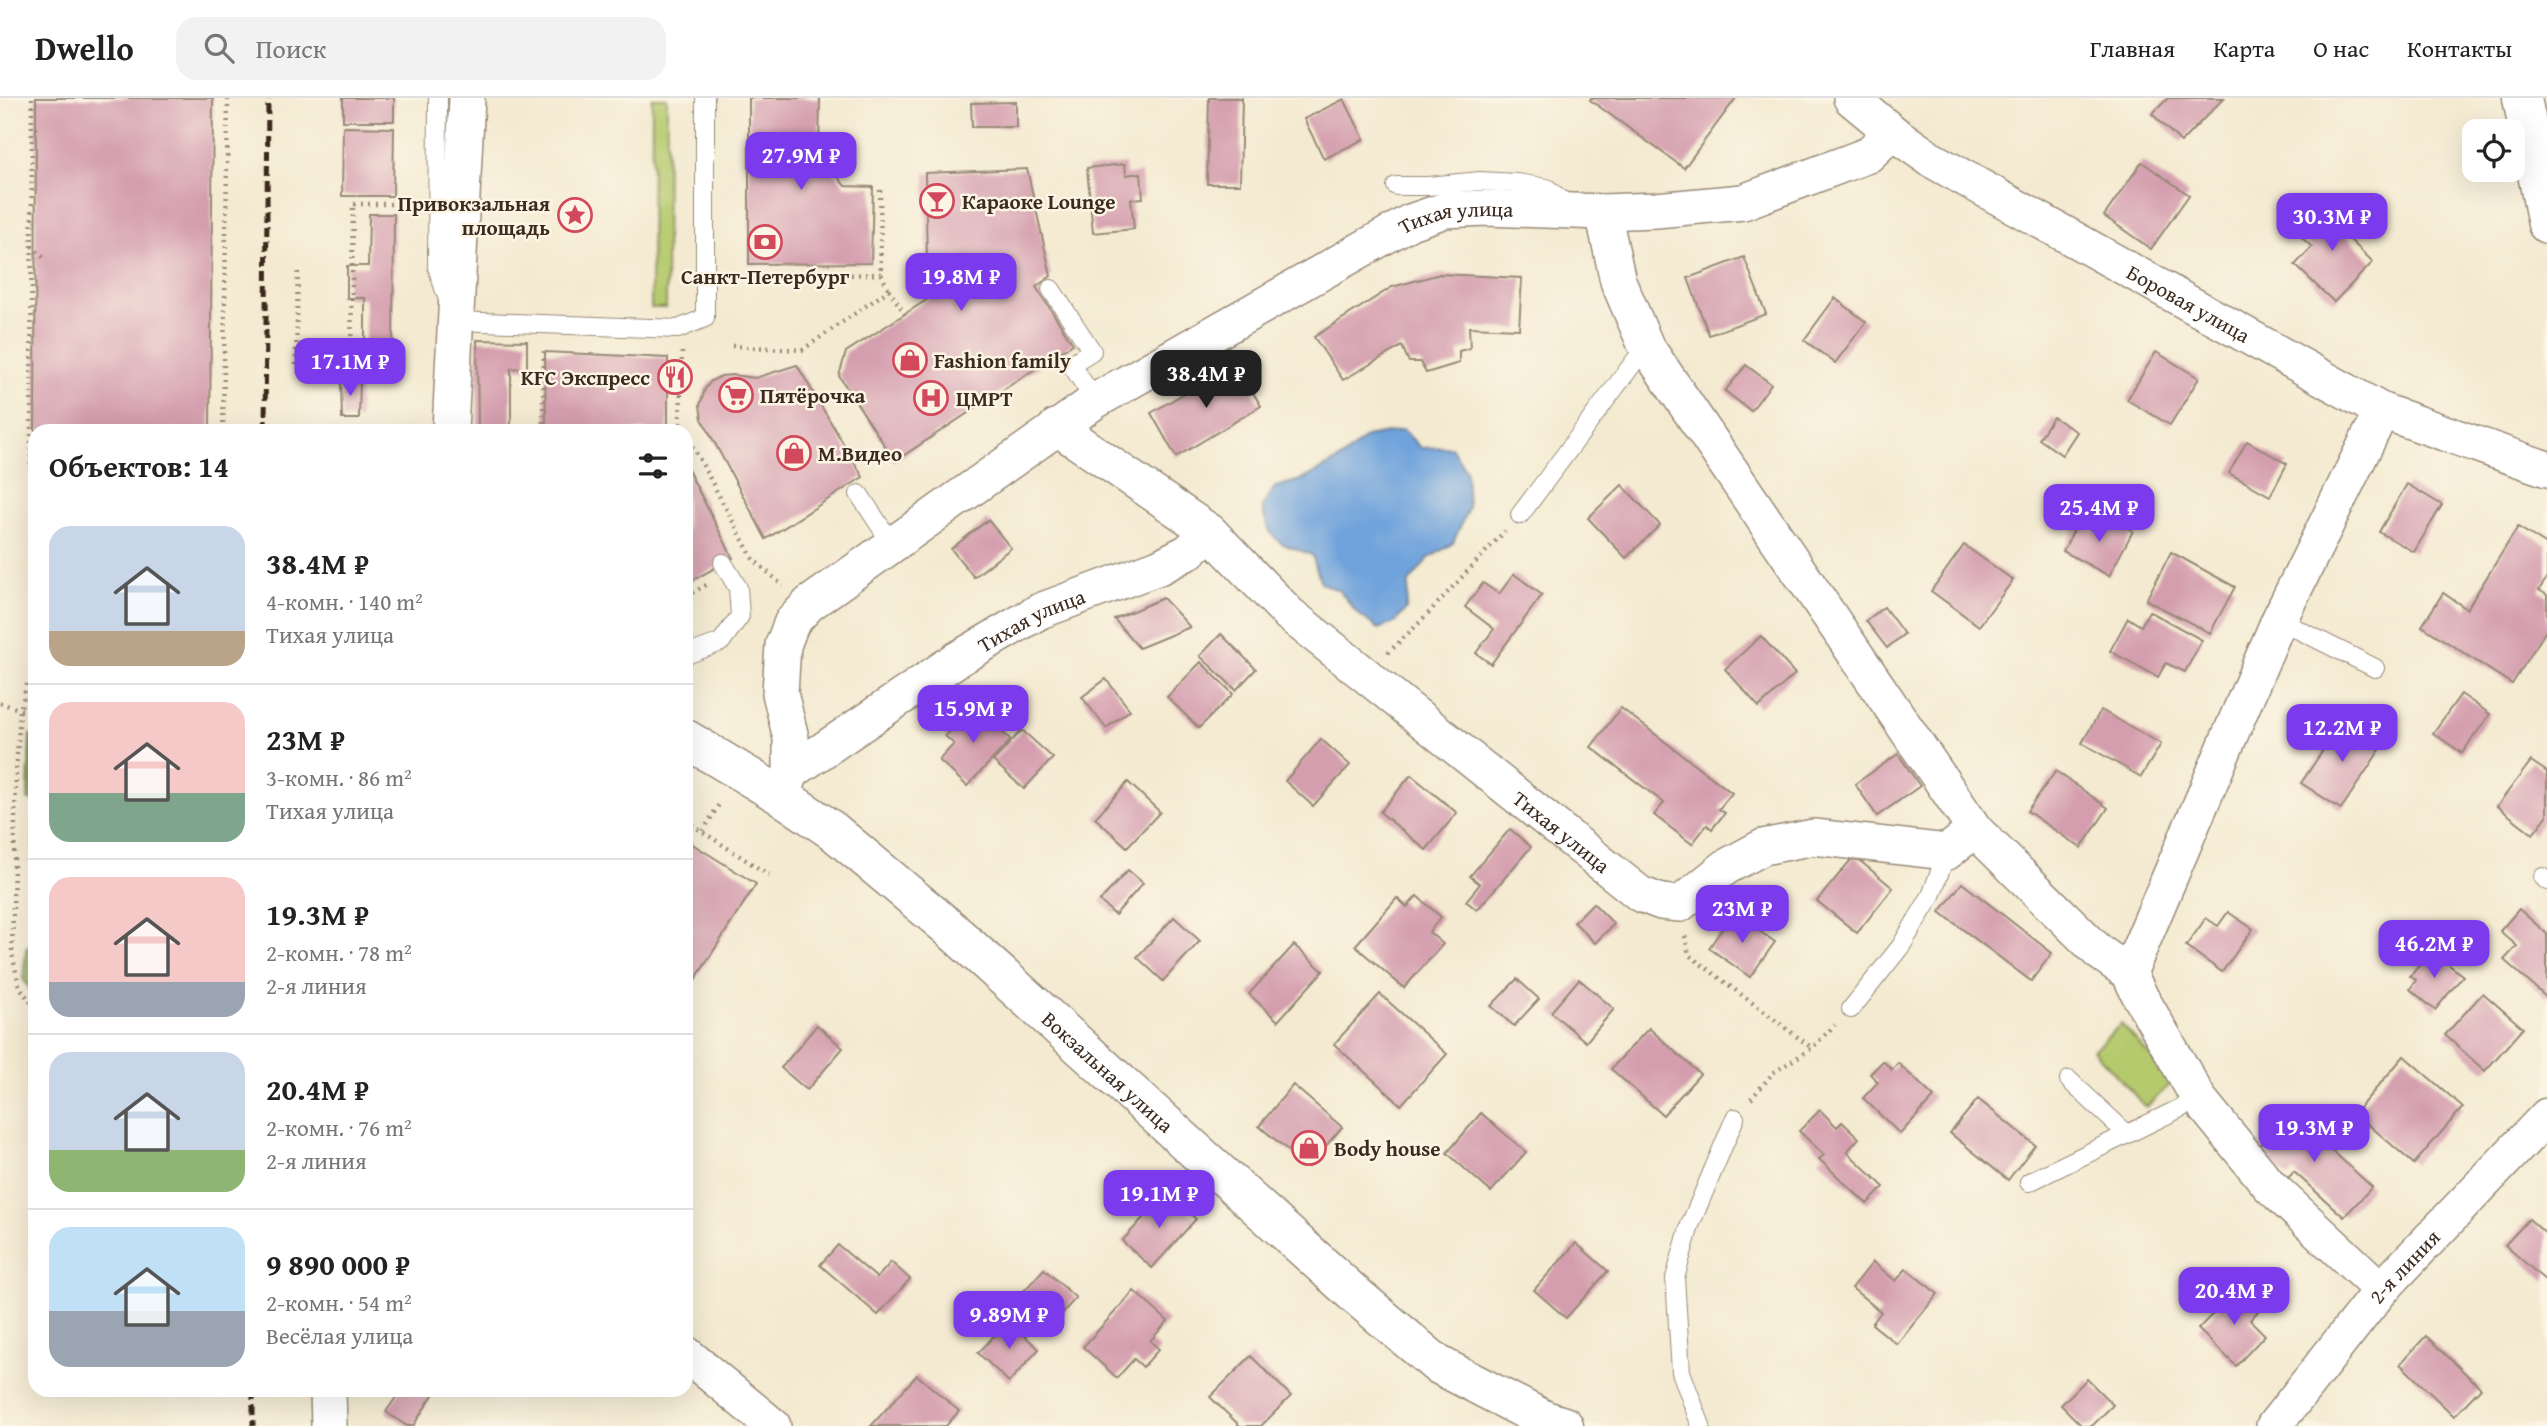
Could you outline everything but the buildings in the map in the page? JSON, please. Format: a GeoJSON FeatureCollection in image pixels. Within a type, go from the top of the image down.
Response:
{"type":"FeatureCollection","features":[{"type":"Feature","properties":{"kind":"street"},"geometry":{"type":"LineString","coordinates":[[450,424],[467,98]]}},
{"type":"Feature","properties":{"kind":"street","name":"Боровая улица"},"geometry":{"type":"LineString","coordinates":[[1851,98],[1892,132],[1956,173],[2382,411],[2547,469]]}},
{"type":"Feature","properties":{"kind":"street"},"geometry":{"type":"LineString","coordinates":[[2522,98],[2547,224]]}},
{"type":"Feature","properties":{"kind":"street","name":"Тихая улица"},"geometry":{"type":"LineString","coordinates":[[787,784],[790,738],[780,693],[783,645],[792,622],[809,604],[1094,401],[1410,222],[1445,210],[1656,210],[1743,202],[1868,155],[1892,132]]}},
{"type":"Feature","properties":{"kind":"street"},"geometry":{"type":"LineString","coordinates":[[1588,211],[1646,346],[1975,830],[2099,952],[2129,973],[2199,1099],[2270,1186],[2381,1290]]}},
{"type":"Feature","properties":{"kind":"street"},"geometry":{"type":"LineString","coordinates":[[2129,973],[2280,620],[2382,411]]}},
{"type":"Feature","properties":{"kind":"street","name":"Тихая улица"},"geometry":{"type":"LineString","coordinates":[[1056,427],[1210,532],[1289,614],[1640,894],[1661,902],[1680,904]]}},
{"type":"Feature","properties":{"kind":"street","name":"Тихая улица"},"geometry":{"type":"LineString","coordinates":[[787,784],[956,660],[1040,611],[1159,567],[1188,552],[1210,532]]}},
{"type":"Feature","properties":{"kind":"street","name":"Вокзальная улица"},"geometry":{"type":"LineString","coordinates":[[693,742],[787,784],[833,831],[948,927],[1353,1293],[1437,1364],[1545,1420],[1564,1426]]}},
{"type":"Feature","properties":{"kind":"street"},"geometry":{"type":"LineString","coordinates":[[1680,904],[1726,867],[1763,847],[1814,837],[1947,852],[1975,830]]}},
{"type":"Feature","properties":{"kind":"street","name":"2-я линия"},"geometry":{"type":"LineString","coordinates":[[2274,1426],[2381,1290],[2547,1116]]}},
{"type":"Feature","properties":{"kind":"street"},"geometry":{"type":"LineString","coordinates":[[693,1360],[773,1426]]}},
{"type":"Feature","properties":{"kind":"street"},"geometry":{"type":"LineString","coordinates":[[328,1397],[328,1426]]}},
{"type":"Feature","properties":{"kind":"lane"},"geometry":{"type":"LineString","coordinates":[[438,98],[437,267],[455,321],[678,329],[705,318],[705,98]]}},
{"type":"Feature","properties":{"kind":"lane"},"geometry":{"type":"LineString","coordinates":[[1396,186],[1480,181],[1517,183],[1547,188],[1588,211]]}},
{"type":"Feature","properties":{"kind":"lane"},"geometry":{"type":"LineString","coordinates":[[1051,289],[1092,351],[1071,364],[1094,401]]}},
{"type":"Feature","properties":{"kind":"lane"},"geometry":{"type":"LineString","coordinates":[[1520,515],[1646,346]]}},
{"type":"Feature","properties":{"kind":"lane"},"geometry":{"type":"LineString","coordinates":[[859,494],[892,544]]}},
{"type":"Feature","properties":{"kind":"lane"},"geometry":{"type":"LineString","coordinates":[[693,652],[721,642],[740,616],[738,588],[723,563]]}},
{"type":"Feature","properties":{"kind":"lane"},"geometry":{"type":"LineString","coordinates":[[2280,620],[2375,668]]}},
{"type":"Feature","properties":{"kind":"lane"},"geometry":{"type":"LineString","coordinates":[[1851,1009],[1901,946],[1930,896],[1947,852]]}},
{"type":"Feature","properties":{"kind":"lane"},"geometry":{"type":"LineString","coordinates":[[2069,1080],[2127,1134]]}},
{"type":"Feature","properties":{"kind":"lane"},"geometry":{"type":"LineString","coordinates":[[2029,1182],[2199,1099]]}},
{"type":"Feature","properties":{"kind":"lane"},"geometry":{"type":"LineString","coordinates":[[1701,1426],[1681,1372],[1675,1278],[1690,1225],[1735,1118]]}},
{"type":"Feature","properties":{"kind":"path"},"geometry":{"type":"LineString","coordinates":[[31,424],[32,98]]}},
{"type":"Feature","properties":{"kind":"path"},"geometry":{"type":"LineString","coordinates":[[223,424],[228,98]]}},
{"type":"Feature","properties":{"kind":"path"},"geometry":{"type":"LineString","coordinates":[[880,187],[881,274],[905,314]]}},
{"type":"Feature","properties":{"kind":"path"},"geometry":{"type":"LineString","coordinates":[[401,364],[351,363],[353,204],[403,204]]}},
{"type":"Feature","properties":{"kind":"path"},"geometry":{"type":"LineString","coordinates":[[31,245],[46,260]]}},
{"type":"Feature","properties":{"kind":"path"},"geometry":{"type":"LineString","coordinates":[[296,365],[298,267]]}},
{"type":"Feature","properties":{"kind":"path"},"geometry":{"type":"LineString","coordinates":[[732,278],[881,274]]}},
{"type":"Feature","properties":{"kind":"path"},"geometry":{"type":"LineString","coordinates":[[732,346],[802,350],[889,290]]}},
{"type":"Feature","properties":{"kind":"path"},"geometry":{"type":"LineString","coordinates":[[543,424],[544,323]]}},
{"type":"Feature","properties":{"kind":"path"},"geometry":{"type":"LineString","coordinates":[[680,424],[683,346]]}},
{"type":"Feature","properties":{"kind":"path"},"geometry":{"type":"LineString","coordinates":[[693,447],[753,559],[783,587]]}},
{"type":"Feature","properties":{"kind":"path"},"geometry":{"type":"LineString","coordinates":[[1365,677],[1520,515]]}},
{"type":"Feature","properties":{"kind":"path"},"geometry":{"type":"LineString","coordinates":[[27,684],[20,711],[16,772],[12,953],[19,986],[28,998]]}},
{"type":"Feature","properties":{"kind":"path"},"geometry":{"type":"LineString","coordinates":[[0,703],[28,713]]}},
{"type":"Feature","properties":{"kind":"path"},"geometry":{"type":"LineString","coordinates":[[703,831],[727,791]]}},
{"type":"Feature","properties":{"kind":"path"},"geometry":{"type":"LineString","coordinates":[[693,825],[769,874]]}},
{"type":"Feature","properties":{"kind":"path"},"geometry":{"type":"LineString","coordinates":[[1680,904],[1689,955],[1812,1048]]}},
{"type":"Feature","properties":{"kind":"path"},"geometry":{"type":"LineString","coordinates":[[1735,1118],[1773,1073],[1812,1048],[1851,1009]]}},
{"type":"Feature","properties":{"kind":"green space"},"geometry":{"type":"Polygon","coordinates":[[[652,98],[667,98],[666,308],[651,308],[652,98]]]}},
{"type":"Feature","properties":{"kind":"green space"},"geometry":{"type":"Polygon","coordinates":[[[28,947],[28,986],[23,979],[28,947]]]}},
{"type":"Feature","properties":{"kind":"green space"},"geometry":{"type":"Polygon","coordinates":[[[2121,1024],[2174,1081],[2146,1107],[2093,1050],[2121,1024]]]}},
{"type":"Feature","properties":{"kind":"water"},"geometry":{"type":"Polygon","coordinates":[[[1403,430],[1421,448],[1451,447],[1466,471],[1468,508],[1453,543],[1428,559],[1409,583],[1406,609],[1395,623],[1378,629],[1356,612],[1340,591],[1321,583],[1312,555],[1284,544],[1273,536],[1262,507],[1275,487],[1304,479],[1342,458],[1366,437],[1403,430]]]}},
{"type":"Feature","properties":{"kind":"railway"},"geometry":{"type":"LineString","coordinates":[[265,424],[268,98]]}},
{"type":"Feature","properties":{"kind":"railway"},"geometry":{"type":"LineString","coordinates":[[253,1397],[253,1426]]}},
{"type":"Feature","properties":{"kind":"place","name":"Караоке Lounge"},"geometry":{"type":"Point","coordinates":[937,201]}},
{"type":"Feature","properties":{"kind":"place","name":"Привокзальная площадь"},"geometry":{"type":"Point","coordinates":[575,215]}},
{"type":"Feature","properties":{"kind":"place","name":"Санкт-Петербург"},"geometry":{"type":"Point","coordinates":[765,242]}},
{"type":"Feature","properties":{"kind":"place","name":"Fashion family"},"geometry":{"type":"Point","coordinates":[910,360]}},
{"type":"Feature","properties":{"kind":"place","name":"KFC Экспресс"},"geometry":{"type":"Point","coordinates":[675,377]}},
{"type":"Feature","properties":{"kind":"place","name":"Пятёрочка"},"geometry":{"type":"Point","coordinates":[736,395]}},
{"type":"Feature","properties":{"kind":"place","name":"ЦМРТ"},"geometry":{"type":"Point","coordinates":[931,398]}},
{"type":"Feature","properties":{"kind":"place","name":"М.Видео"},"geometry":{"type":"Point","coordinates":[794,453]}},
{"type":"Feature","properties":{"kind":"place","name":"Body house"},"geometry":{"type":"Point","coordinates":[1309,1148]}}]}
